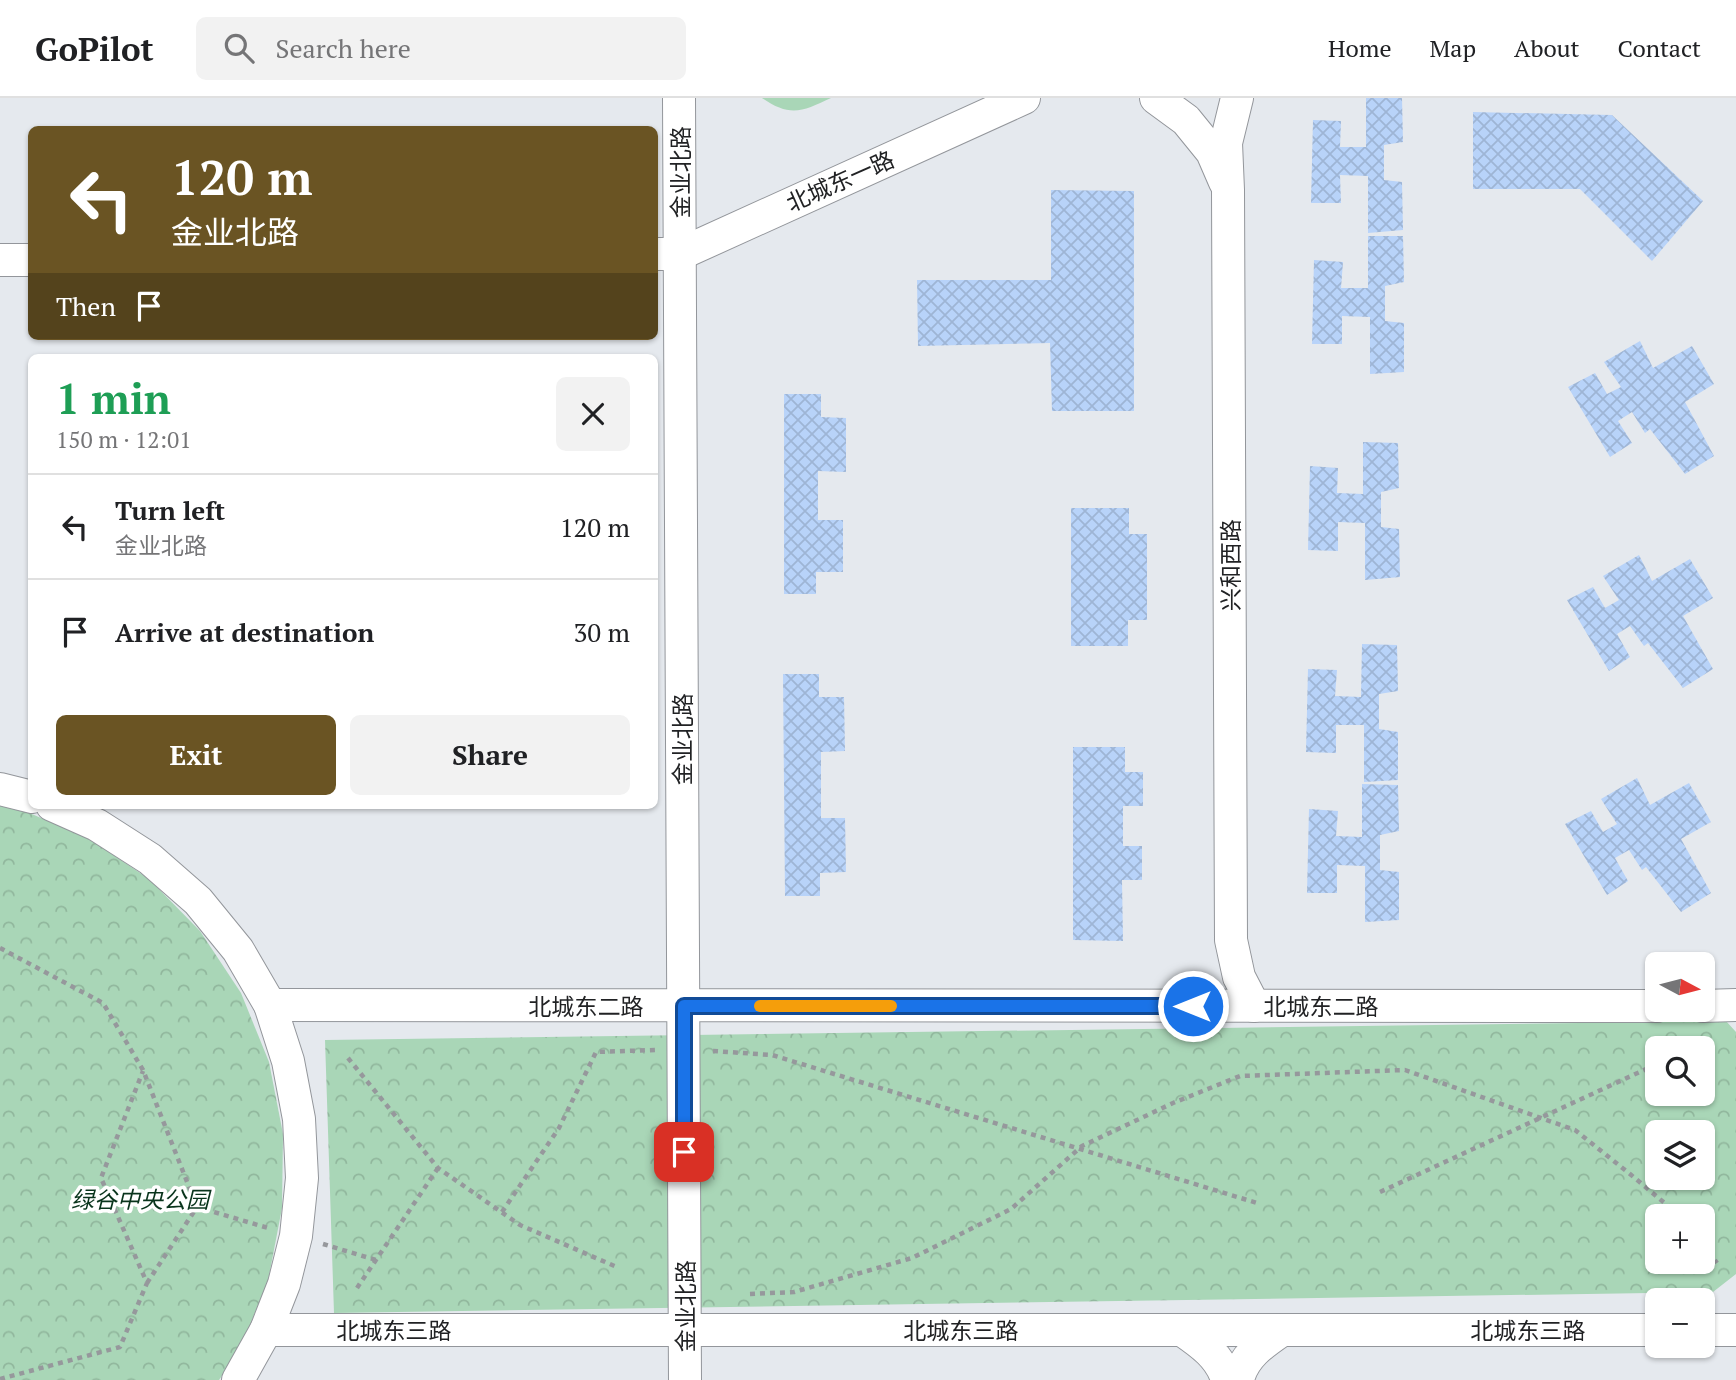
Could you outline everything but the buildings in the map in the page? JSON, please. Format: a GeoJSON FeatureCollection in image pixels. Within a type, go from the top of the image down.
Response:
{"type":"FeatureCollection","features":[{"type":"Feature","properties":{"kind":"street","name":"金业北路"},"geometry":{"type":"LineString","coordinates":[[679,98],[667,254],[684,1006],[685,1380]]}},
{"type":"Feature","properties":{"kind":"street","name":"北城东一路"},"geometry":{"type":"LineString","coordinates":[[667,254],[1024,98]]}},
{"type":"Feature","properties":{"kind":"street"},"geometry":{"type":"LineString","coordinates":[[1156,98],[1186,120],[1212,152],[1228,190]]}},
{"type":"Feature","properties":{"kind":"street","name":"兴和西路"},"geometry":{"type":"LineString","coordinates":[[1231,940],[1226,143],[1237,98]]}},
{"type":"Feature","properties":{"kind":"street"},"geometry":{"type":"LineString","coordinates":[[0,260],[28,260]]}},
{"type":"Feature","properties":{"kind":"street"},"geometry":{"type":"LineString","coordinates":[[0,789],[28,796]]}},
{"type":"Feature","properties":{"kind":"street"},"geometry":{"type":"LineString","coordinates":[[61,809],[97,825],[150,859],[198,901],[238,950],[270,1005],[288,1062],[299,1119],[302,1178],[296,1236],[284,1284],[265,1330],[238,1380]]}},
{"type":"Feature","properties":{"kind":"street"},"geometry":{"type":"LineString","coordinates":[[1193,1006],[1219,982],[1231,940]]}},
{"type":"Feature","properties":{"kind":"street"},"geometry":{"type":"LineString","coordinates":[[1231,940],[1239,977],[1254,1006]]}},
{"type":"Feature","properties":{"kind":"street","name":"北城东二路"},"geometry":{"type":"LineString","coordinates":[[270,1005],[1645,1006]]}},
{"type":"Feature","properties":{"kind":"street"},"geometry":{"type":"LineString","coordinates":[[1715,1006],[1736,1005]]}},
{"type":"Feature","properties":{"kind":"street","name":"北城东三路"},"geometry":{"type":"LineString","coordinates":[[265,1330],[1645,1330]]}},
{"type":"Feature","properties":{"kind":"street"},"geometry":{"type":"LineString","coordinates":[[1182,1330],[1207,1348],[1227,1380]]}},
{"type":"Feature","properties":{"kind":"street"},"geometry":{"type":"LineString","coordinates":[[1238,1380],[1257,1347],[1282,1330]]}},
{"type":"Feature","properties":{"kind":"street"},"geometry":{"type":"LineString","coordinates":[[1715,1330],[1736,1330]]}},
{"type":"Feature","properties":{"kind":"path"},"geometry":{"type":"LineString","coordinates":[[0,948],[103,1003],[143,1070],[197,1207]]}},
{"type":"Feature","properties":{"kind":"path"},"geometry":{"type":"LineString","coordinates":[[502,1212],[559,1128],[596,1052],[684,1049],[772,1055],[1257,1203]]}},
{"type":"Feature","properties":{"kind":"path"},"geometry":{"type":"LineString","coordinates":[[348,1058],[438,1168],[520,1225],[619,1268]]}},
{"type":"Feature","properties":{"kind":"path"},"geometry":{"type":"LineString","coordinates":[[143,1070],[101,1178],[147,1283]]}},
{"type":"Feature","properties":{"kind":"path"},"geometry":{"type":"LineString","coordinates":[[750,1294],[794,1292],[912,1258],[1011,1209],[1079,1149],[1173,1103],[1240,1076],[1405,1070],[1575,1130],[1666,1204]]}},
{"type":"Feature","properties":{"kind":"path"},"geometry":{"type":"LineString","coordinates":[[1380,1192],[1645,1070]]}},
{"type":"Feature","properties":{"kind":"path"},"geometry":{"type":"LineString","coordinates":[[357,1288],[438,1168]]}},
{"type":"Feature","properties":{"kind":"path"},"geometry":{"type":"LineString","coordinates":[[197,1207],[376,1260]]}},
{"type":"Feature","properties":{"kind":"path"},"geometry":{"type":"LineString","coordinates":[[0,1379],[120,1348],[147,1283],[197,1207]]}},
{"type":"Feature","properties":{"kind":"green space"},"geometry":{"type":"Polygon","coordinates":[[[762,98],[831,98],[805,109],[789,110],[762,98]]]}},
{"type":"Feature","properties":{"kind":"green space","name":"绿谷中央公园"},"geometry":{"type":"Polygon","coordinates":[[[0,805],[20,809],[88,838],[149,879],[200,931],[241,993],[269,1062],[283,1134],[282,1208],[268,1281],[240,1349],[219,1380],[0,1380],[0,805]]]}},
{"type":"Feature","properties":{"kind":"green space"},"geometry":{"type":"Polygon","coordinates":[[[1726,1021],[1736,1032],[1736,1274],[1715,1290],[1715,1288],[1645,1288],[1645,1293],[334,1313],[325,1040],[1726,1021]]]}},
{"type":"Feature","properties":{"kind":"slow traffic"},"geometry":{"type":"LineString","coordinates":[[760,1006],[891,1006]]}},
{"type":"Feature","properties":{"kind":"route"},"geometry":{"type":"LineString","coordinates":[[684,1152],[684,1006],[1193,1006]]}}]}
